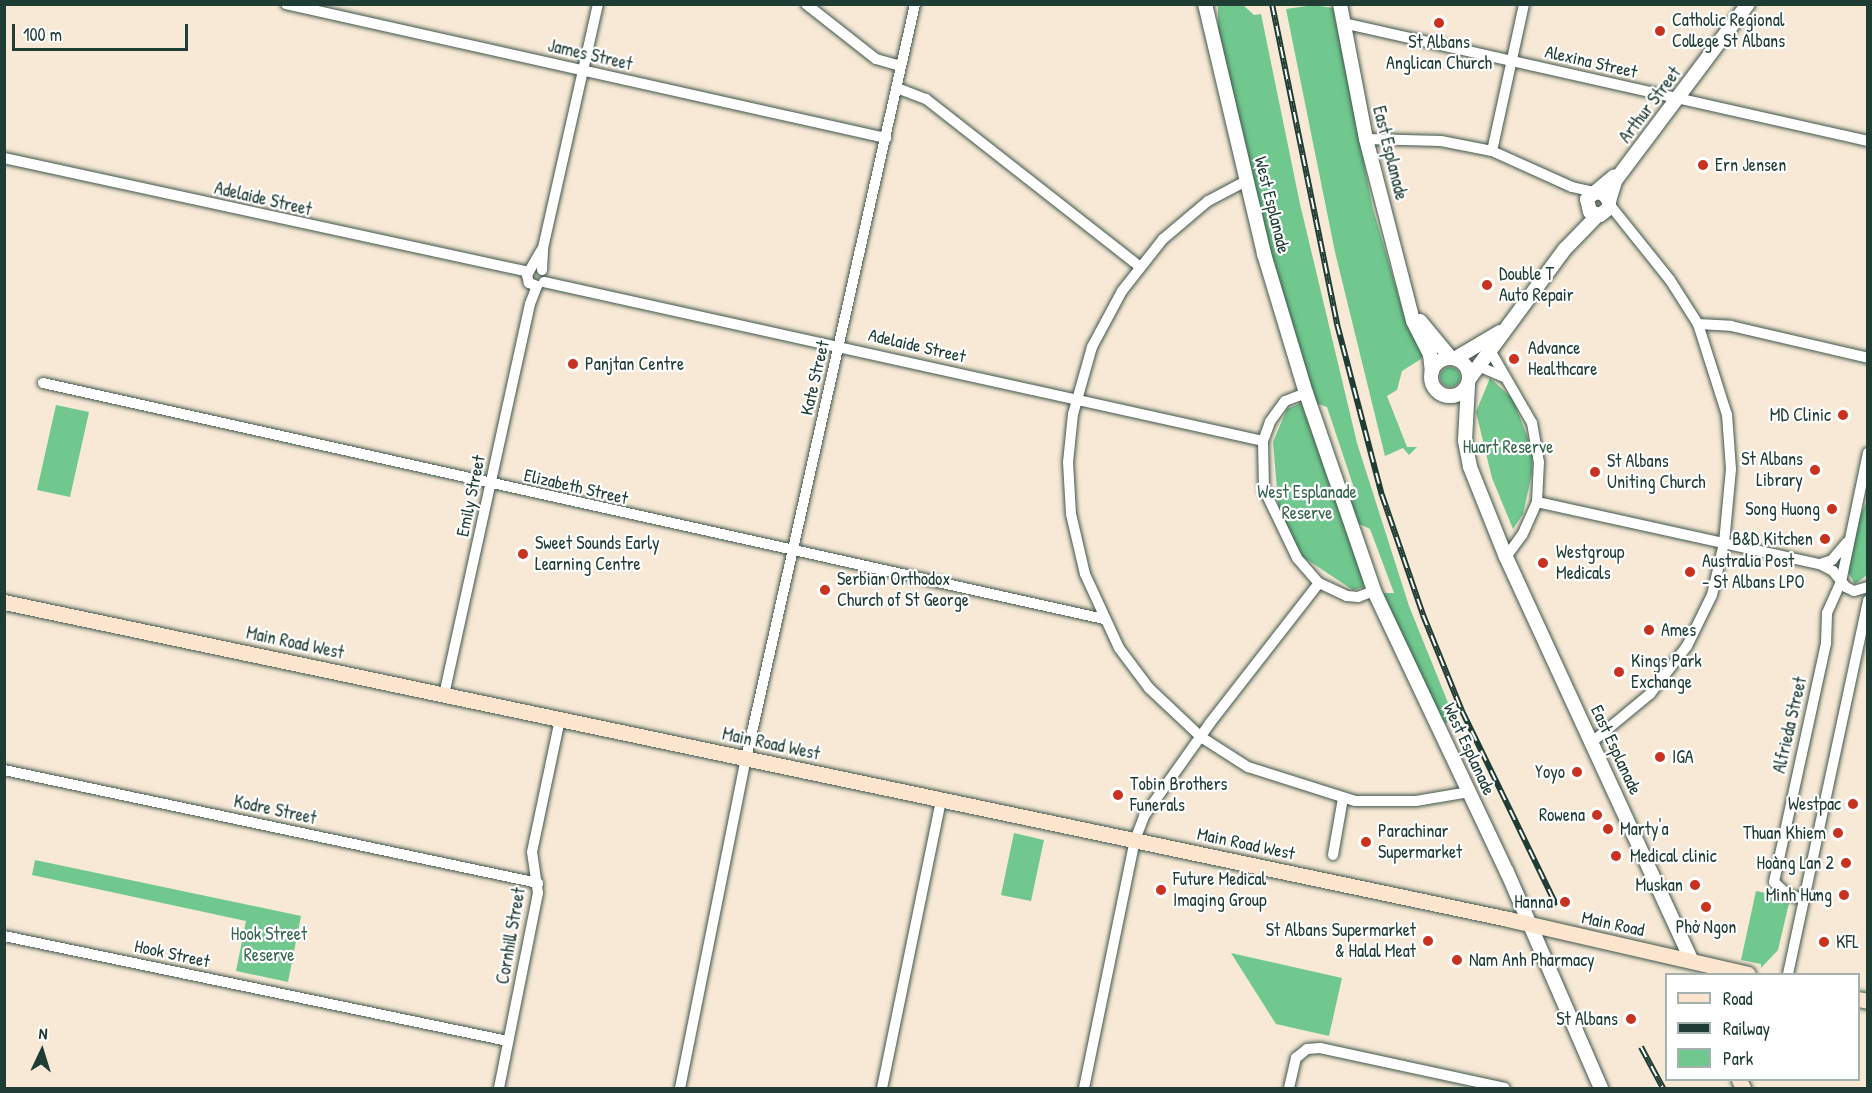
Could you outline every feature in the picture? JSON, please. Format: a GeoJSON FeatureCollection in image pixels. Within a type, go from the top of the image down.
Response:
{"type":"FeatureCollection","features":[{"type":"Feature","properties":{"kind":"main road","name":"Main Road West"},"geometry":{"type":"LineString","coordinates":[[4,602],[1528,924]]}},
{"type":"Feature","properties":{"kind":"main road","name":"Main Road"},"geometry":{"type":"LineString","coordinates":[[1528,924],[1693,967],[1734,973]]}},
{"type":"Feature","properties":{"kind":"street","name":"James Street"},"geometry":{"type":"LineString","coordinates":[[286,4],[886,138]]}},
{"type":"Feature","properties":{"kind":"street","name":"Emily Street"},"geometry":{"type":"LineString","coordinates":[[444,695],[598,4]]}},
{"type":"Feature","properties":{"kind":"street"},"geometry":{"type":"LineString","coordinates":[[806,4],[876,59],[901,66]]}},
{"type":"Feature","properties":{"kind":"street","name":"Kate Street"},"geometry":{"type":"LineString","coordinates":[[680,1089],[746,759],[915,4]]}},
{"type":"Feature","properties":{"kind":"street","name":"West Esplanade"},"geometry":{"type":"LineString","coordinates":[[1205,4],[1212,24],[1246,181],[1306,393],[1374,591],[1469,792],[1601,1089]]}},
{"type":"Feature","properties":{"kind":"street","name":"West Esplanade"},"geometry":{"type":"LineString","coordinates":[[1212,24],[1213,4]]}},
{"type":"Feature","properties":{"kind":"street","name":"East Esplanade"},"geometry":{"type":"LineString","coordinates":[[1340,4],[1366,139],[1412,309],[1413,321],[1430,354],[1432,372]]}},
{"type":"Feature","properties":{"kind":"street"},"geometry":{"type":"LineString","coordinates":[[1492,151],[1524,4]]}},
{"type":"Feature","properties":{"kind":"street","name":"Arthur Street"},"geometry":{"type":"LineString","coordinates":[[1624,170],[1748,4]]}},
{"type":"Feature","properties":{"kind":"street","name":"Alexina Street"},"geometry":{"type":"LineString","coordinates":[[1343,23],[1868,141]]}},
{"type":"Feature","properties":{"kind":"street"},"geometry":{"type":"LineString","coordinates":[[897,88],[926,99],[1139,266]]}},
{"type":"Feature","properties":{"kind":"street"},"geometry":{"type":"LineString","coordinates":[[1366,139],[1441,141],[1492,151],[1591,198],[1604,194],[1604,209],[1629,233],[1670,280],[1698,324],[1727,415],[1731,470],[1724,543],[1712,595],[1687,646],[1650,694],[1592,742]]}},
{"type":"Feature","properties":{"kind":"street","name":"Adelaide Street"},"geometry":{"type":"LineString","coordinates":[[4,158],[1263,441]]}},
{"type":"Feature","properties":{"kind":"street"},"geometry":{"type":"LineString","coordinates":[[1565,249],[1591,198],[1624,170]]}},
{"type":"Feature","properties":{"kind":"street"},"geometry":{"type":"LineString","coordinates":[[1442,394],[1460,393],[1565,249],[1604,209],[1615,181],[1624,170]]}},
{"type":"Feature","properties":{"kind":"street"},"geometry":{"type":"LineString","coordinates":[[1246,181],[1223,192],[1188,216],[1139,266],[1100,330],[1077,399],[1068,462],[1071,514],[1084,574],[1104,619],[1149,688],[1201,737],[1248,767],[1343,798],[1416,801],[1469,792]]}},
{"type":"Feature","properties":{"kind":"street"},"geometry":{"type":"LineString","coordinates":[[1591,198],[1590,212],[1604,209]]}},
{"type":"Feature","properties":{"kind":"street","name":"East Esplanade"},"geometry":{"type":"LineString","coordinates":[[1412,309],[1453,358]]}},
{"type":"Feature","properties":{"kind":"street"},"geometry":{"type":"LineString","coordinates":[[1698,324],[1731,326],[1868,358]]}},
{"type":"Feature","properties":{"kind":"street"},"geometry":{"type":"LineString","coordinates":[[1465,420],[1432,382],[1432,372],[1438,361],[1476,350],[1507,327]]}},
{"type":"Feature","properties":{"kind":"street"},"geometry":{"type":"LineString","coordinates":[[1491,352],[1504,377],[1520,399],[1537,440],[1537,502],[1522,535],[1506,557]]}},
{"type":"Feature","properties":{"kind":"street"},"geometry":{"type":"LineString","coordinates":[[1453,358],[1468,369],[1468,382]]}},
{"type":"Feature","properties":{"kind":"street"},"geometry":{"type":"LineString","coordinates":[[1478,366],[1504,377]]}},
{"type":"Feature","properties":{"kind":"street","name":"Elizabeth Street"},"geometry":{"type":"LineString","coordinates":[[43,382],[490,485],[1104,619]]}},
{"type":"Feature","properties":{"kind":"street","name":"East Esplanade"},"geometry":{"type":"LineString","coordinates":[[1468,382],[1465,420],[1470,467],[1506,557],[1693,967]]}},
{"type":"Feature","properties":{"kind":"street"},"geometry":{"type":"LineString","coordinates":[[1306,393],[1276,409],[1263,441],[1264,489],[1297,558],[1319,583],[1347,596],[1358,597],[1374,591]]}},
{"type":"Feature","properties":{"kind":"street","name":"Alfrieda Street"},"geometry":{"type":"LineString","coordinates":[[1804,899],[1788,896],[1774,882],[1826,643],[1827,613],[1841,582],[1848,541],[1862,497],[1868,453]]}},
{"type":"Feature","properties":{"kind":"street"},"geometry":{"type":"LineString","coordinates":[[1537,502],[1820,564],[1854,591],[1868,587]]}},
{"type":"Feature","properties":{"kind":"street"},"geometry":{"type":"LineString","coordinates":[[1820,564],[1832,560],[1848,541]]}},
{"type":"Feature","properties":{"kind":"street"},"geometry":{"type":"LineString","coordinates":[[1084,1089],[1135,840],[1149,808],[1319,583]]}},
{"type":"Feature","properties":{"kind":"street"},"geometry":{"type":"LineString","coordinates":[[1788,973],[1868,600]]}},
{"type":"Feature","properties":{"kind":"street","name":"Cornhill Street"},"geometry":{"type":"LineString","coordinates":[[499,1089],[538,883],[532,852],[560,719]]}},
{"type":"Feature","properties":{"kind":"street","name":"Kodre Street"},"geometry":{"type":"LineString","coordinates":[[4,770],[538,883]]}},
{"type":"Feature","properties":{"kind":"street"},"geometry":{"type":"LineString","coordinates":[[1333,855],[1343,798]]}},
{"type":"Feature","properties":{"kind":"street"},"geometry":{"type":"LineString","coordinates":[[882,1089],[941,800]]}},
{"type":"Feature","properties":{"kind":"street","name":"Hook Street"},"geometry":{"type":"LineString","coordinates":[[4,936],[508,1041]]}},
{"type":"Feature","properties":{"kind":"street"},"geometry":{"type":"LineString","coordinates":[[1289,1089],[1296,1058],[1307,1049],[1320,1048],[1505,1089]]}},
{"type":"Feature","properties":{"kind":"green space"},"geometry":{"type":"Polygon","coordinates":[[[1218,5],[1243,5],[1254,15],[1261,14],[1300,204],[1357,443],[1409,606],[1455,720],[1442,724],[1391,616],[1383,593],[1394,593],[1370,529],[1355,522],[1346,496],[1357,497],[1327,407],[1313,402],[1274,273],[1218,29],[1218,5]]]}},
{"type":"Feature","properties":{"kind":"green space"},"geometry":{"type":"Polygon","coordinates":[[[1314,5],[1333,8],[1373,209],[1407,325],[1424,351],[1421,359],[1402,371],[1397,390],[1387,396],[1407,447],[1417,447],[1409,455],[1403,448],[1385,456],[1335,252],[1286,9],[1314,5]]]}},
{"type":"Feature","properties":{"kind":"green space"},"geometry":{"type":"Polygon","coordinates":[[[1446,367],[1454,367],[1460,373],[1460,381],[1454,387],[1446,387],[1440,381],[1440,373],[1446,367]]]}},
{"type":"Feature","properties":{"kind":"green space","name":"Huart Reserve"},"geometry":{"type":"Polygon","coordinates":[[[1490,378],[1513,399],[1532,449],[1532,473],[1523,514],[1513,529],[1492,478],[1476,412],[1490,378]]]}},
{"type":"Feature","properties":{"kind":"green space","name":"West Esplanade Reserve"},"geometry":{"type":"Polygon","coordinates":[[[1301,403],[1365,580],[1363,587],[1353,590],[1303,557],[1279,513],[1273,442],[1287,409],[1301,403]]]}},
{"type":"Feature","properties":{"kind":"green space"},"geometry":{"type":"Polygon","coordinates":[[[56,405],[89,412],[70,497],[37,490],[56,405]]]}},
{"type":"Feature","properties":{"kind":"green space"},"geometry":{"type":"Polygon","coordinates":[[[1867,501],[1867,575],[1855,584],[1848,572],[1856,524],[1867,501]]]}},
{"type":"Feature","properties":{"kind":"green space"},"geometry":{"type":"Polygon","coordinates":[[[1014,833],[1044,840],[1031,901],[1001,895],[1014,833]]]}},
{"type":"Feature","properties":{"kind":"green space","name":"Hook Street Reserve"},"geometry":{"type":"Polygon","coordinates":[[[35,860],[301,916],[288,982],[236,971],[246,921],[32,875],[35,860]]]}},
{"type":"Feature","properties":{"kind":"green space"},"geometry":{"type":"Polygon","coordinates":[[[1756,891],[1781,896],[1789,903],[1778,950],[1761,968],[1761,964],[1741,960],[1756,891]]]}},
{"type":"Feature","properties":{"kind":"green space"},"geometry":{"type":"Polygon","coordinates":[[[1231,953],[1342,978],[1329,1036],[1276,1024],[1231,953]]]}},
{"type":"Feature","properties":{"kind":"railway"},"geometry":{"type":"LineString","coordinates":[[1272,4],[1337,324],[1382,495],[1423,615],[1462,711],[1556,905]]}},
{"type":"Feature","properties":{"kind":"railway"},"geometry":{"type":"LineString","coordinates":[[1641,1047],[1663,1088]]}},
{"type":"Feature","properties":{"kind":"place","name":"St Albans Anglican Church"},"geometry":{"type":"Point","coordinates":[1439,23]}},
{"type":"Feature","properties":{"kind":"place","name":"Catholic Regional College St Albans"},"geometry":{"type":"Point","coordinates":[1660,31]}},
{"type":"Feature","properties":{"kind":"place","name":"Ern Jensen"},"geometry":{"type":"Point","coordinates":[1703,165]}},
{"type":"Feature","properties":{"kind":"place","name":"Double T Auto Repair"},"geometry":{"type":"Point","coordinates":[1487,285]}},
{"type":"Feature","properties":{"kind":"place","name":"Advance Healthcare"},"geometry":{"type":"Point","coordinates":[1514,359]}},
{"type":"Feature","properties":{"kind":"place","name":"Panjtan Centre"},"geometry":{"type":"Point","coordinates":[573,364]}},
{"type":"Feature","properties":{"kind":"place","name":"MD Clinic"},"geometry":{"type":"Point","coordinates":[1843,415]}},
{"type":"Feature","properties":{"kind":"place","name":"St Albans Library"},"geometry":{"type":"Point","coordinates":[1815,470]}},
{"type":"Feature","properties":{"kind":"place","name":"St Albans Uniting Church"},"geometry":{"type":"Point","coordinates":[1595,472]}},
{"type":"Feature","properties":{"kind":"place","name":"Song Huong"},"geometry":{"type":"Point","coordinates":[1832,509]}},
{"type":"Feature","properties":{"kind":"place","name":"B&D Kitchen"},"geometry":{"type":"Point","coordinates":[1825,539]}},
{"type":"Feature","properties":{"kind":"place","name":"Sweet Sounds Early Learning Centre"},"geometry":{"type":"Point","coordinates":[523,554]}},
{"type":"Feature","properties":{"kind":"place","name":"Westgroup Medicals"},"geometry":{"type":"Point","coordinates":[1543,563]}},
{"type":"Feature","properties":{"kind":"place","name":"Australia Post - St Albans LPO"},"geometry":{"type":"Point","coordinates":[1690,572]}},
{"type":"Feature","properties":{"kind":"place","name":"Serbian Orthodox Church of St George"},"geometry":{"type":"Point","coordinates":[825,590]}},
{"type":"Feature","properties":{"kind":"place","name":"Ames"},"geometry":{"type":"Point","coordinates":[1649,630]}},
{"type":"Feature","properties":{"kind":"place","name":"Kings Park Exchange"},"geometry":{"type":"Point","coordinates":[1619,672]}},
{"type":"Feature","properties":{"kind":"place","name":"IGA"},"geometry":{"type":"Point","coordinates":[1660,757]}},
{"type":"Feature","properties":{"kind":"place","name":"Yoyo"},"geometry":{"type":"Point","coordinates":[1577,772]}},
{"type":"Feature","properties":{"kind":"place","name":"Tobin Brothers Funerals"},"geometry":{"type":"Point","coordinates":[1118,795]}},
{"type":"Feature","properties":{"kind":"place","name":"Westpac"},"geometry":{"type":"Point","coordinates":[1853,804]}},
{"type":"Feature","properties":{"kind":"place","name":"Rowena"},"geometry":{"type":"Point","coordinates":[1597,815]}},
{"type":"Feature","properties":{"kind":"place","name":"Marty'a"},"geometry":{"type":"Point","coordinates":[1608,829]}},
{"type":"Feature","properties":{"kind":"place","name":"Thuan Khiem"},"geometry":{"type":"Point","coordinates":[1838,833]}},
{"type":"Feature","properties":{"kind":"place","name":"Parachinar Supermarket"},"geometry":{"type":"Point","coordinates":[1366,842]}},
{"type":"Feature","properties":{"kind":"place","name":"Medical clinic"},"geometry":{"type":"Point","coordinates":[1616,856]}},
{"type":"Feature","properties":{"kind":"place","name":"Hoàng Lan 2"},"geometry":{"type":"Point","coordinates":[1846,863]}},
{"type":"Feature","properties":{"kind":"place","name":"Muskan"},"geometry":{"type":"Point","coordinates":[1695,885]}},
{"type":"Feature","properties":{"kind":"place","name":"Future Medical Imaging Group"},"geometry":{"type":"Point","coordinates":[1161,890]}},
{"type":"Feature","properties":{"kind":"place","name":"Minh Hưng"},"geometry":{"type":"Point","coordinates":[1844,895]}},
{"type":"Feature","properties":{"kind":"place","name":"Hanna"},"geometry":{"type":"Point","coordinates":[1565,902]}},
{"type":"Feature","properties":{"kind":"place","name":"Phở Ngon"},"geometry":{"type":"Point","coordinates":[1706,907]}},
{"type":"Feature","properties":{"kind":"place","name":"St Albans Supermarket & Halal Meat"},"geometry":{"type":"Point","coordinates":[1428,941]}},
{"type":"Feature","properties":{"kind":"place","name":"KFL"},"geometry":{"type":"Point","coordinates":[1824,942]}},
{"type":"Feature","properties":{"kind":"place","name":"Nam Anh Pharmacy"},"geometry":{"type":"Point","coordinates":[1457,960]}},
{"type":"Feature","properties":{"kind":"place","name":"St Albans"},"geometry":{"type":"Point","coordinates":[1631,1019]}}]}
